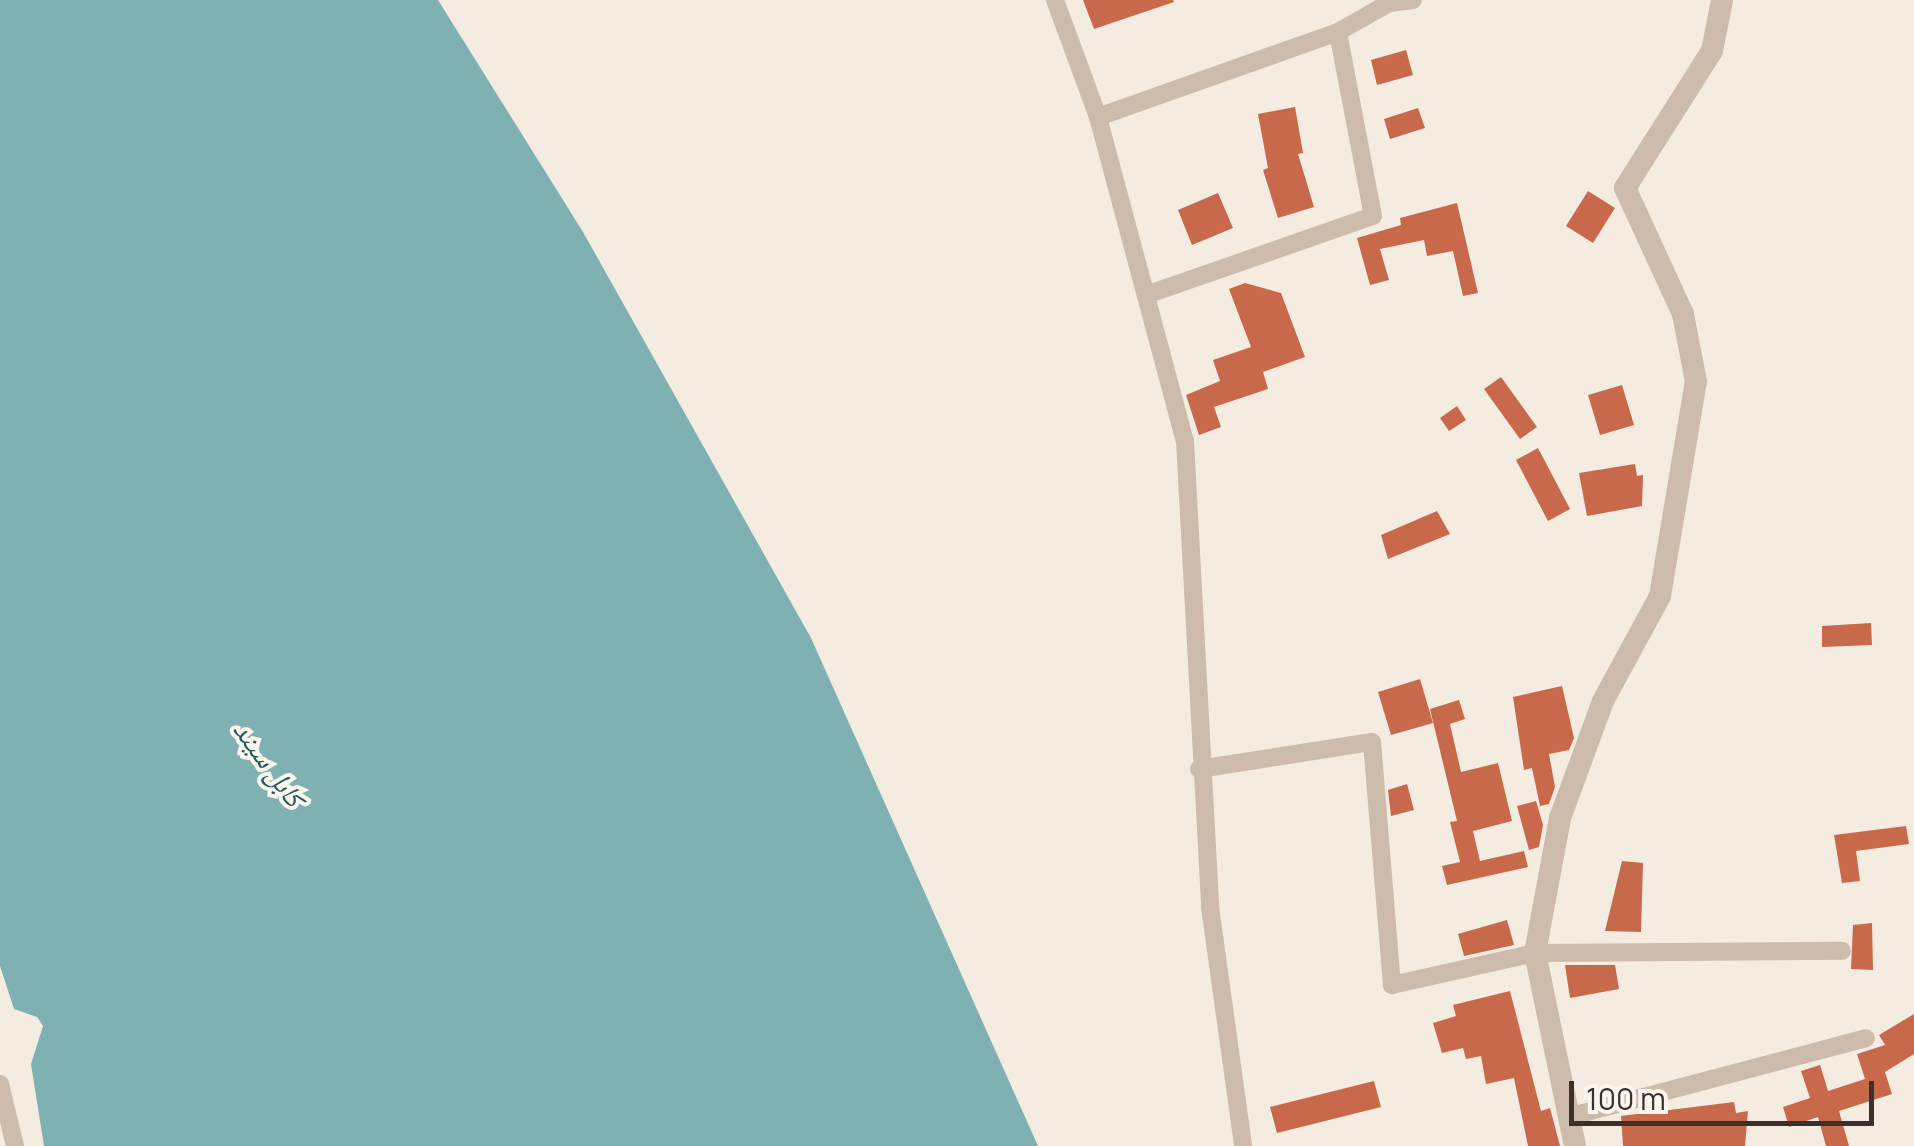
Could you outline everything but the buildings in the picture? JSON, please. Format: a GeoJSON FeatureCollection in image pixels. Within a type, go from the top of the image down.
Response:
{"type":"FeatureCollection","features":[{"type":"Feature","properties":{"kind":"street"},"geometry":{"type":"LineString","coordinates":[[1055,0],[1098,118],[1184,441],[1210,907],[1243,1146]]}},
{"type":"Feature","properties":{"kind":"street"},"geometry":{"type":"LineString","coordinates":[[1098,118],[1338,32],[1389,3],[1413,0]]}},
{"type":"Feature","properties":{"kind":"street"},"geometry":{"type":"LineString","coordinates":[[1575,1146],[1535,953],[1560,818],[1603,701],[1660,596],[1696,382],[1683,314],[1625,188],[1712,51],[1722,0]]}},
{"type":"Feature","properties":{"kind":"street"},"geometry":{"type":"LineString","coordinates":[[1146,295],[1373,216],[1338,32]]}},
{"type":"Feature","properties":{"kind":"street"},"geometry":{"type":"LineString","coordinates":[[1200,769],[1372,742],[1392,985],[1535,953],[1842,950]]}},
{"type":"Feature","properties":{"kind":"street"},"geometry":{"type":"LineString","coordinates":[[1568,1117],[1866,1038]]}},
{"type":"Feature","properties":{"kind":"street"},"geometry":{"type":"LineString","coordinates":[[0,1084],[15,1146]]}},
{"type":"Feature","properties":{"kind":"water","name":"کابل سيند"},"geometry":{"type":"Polygon","coordinates":[[[0,0],[438,0],[583,232],[811,638],[1038,1146],[44,1146],[31,1064],[43,1026],[37,1017],[14,1009],[0,966],[0,0]]]}}]}
